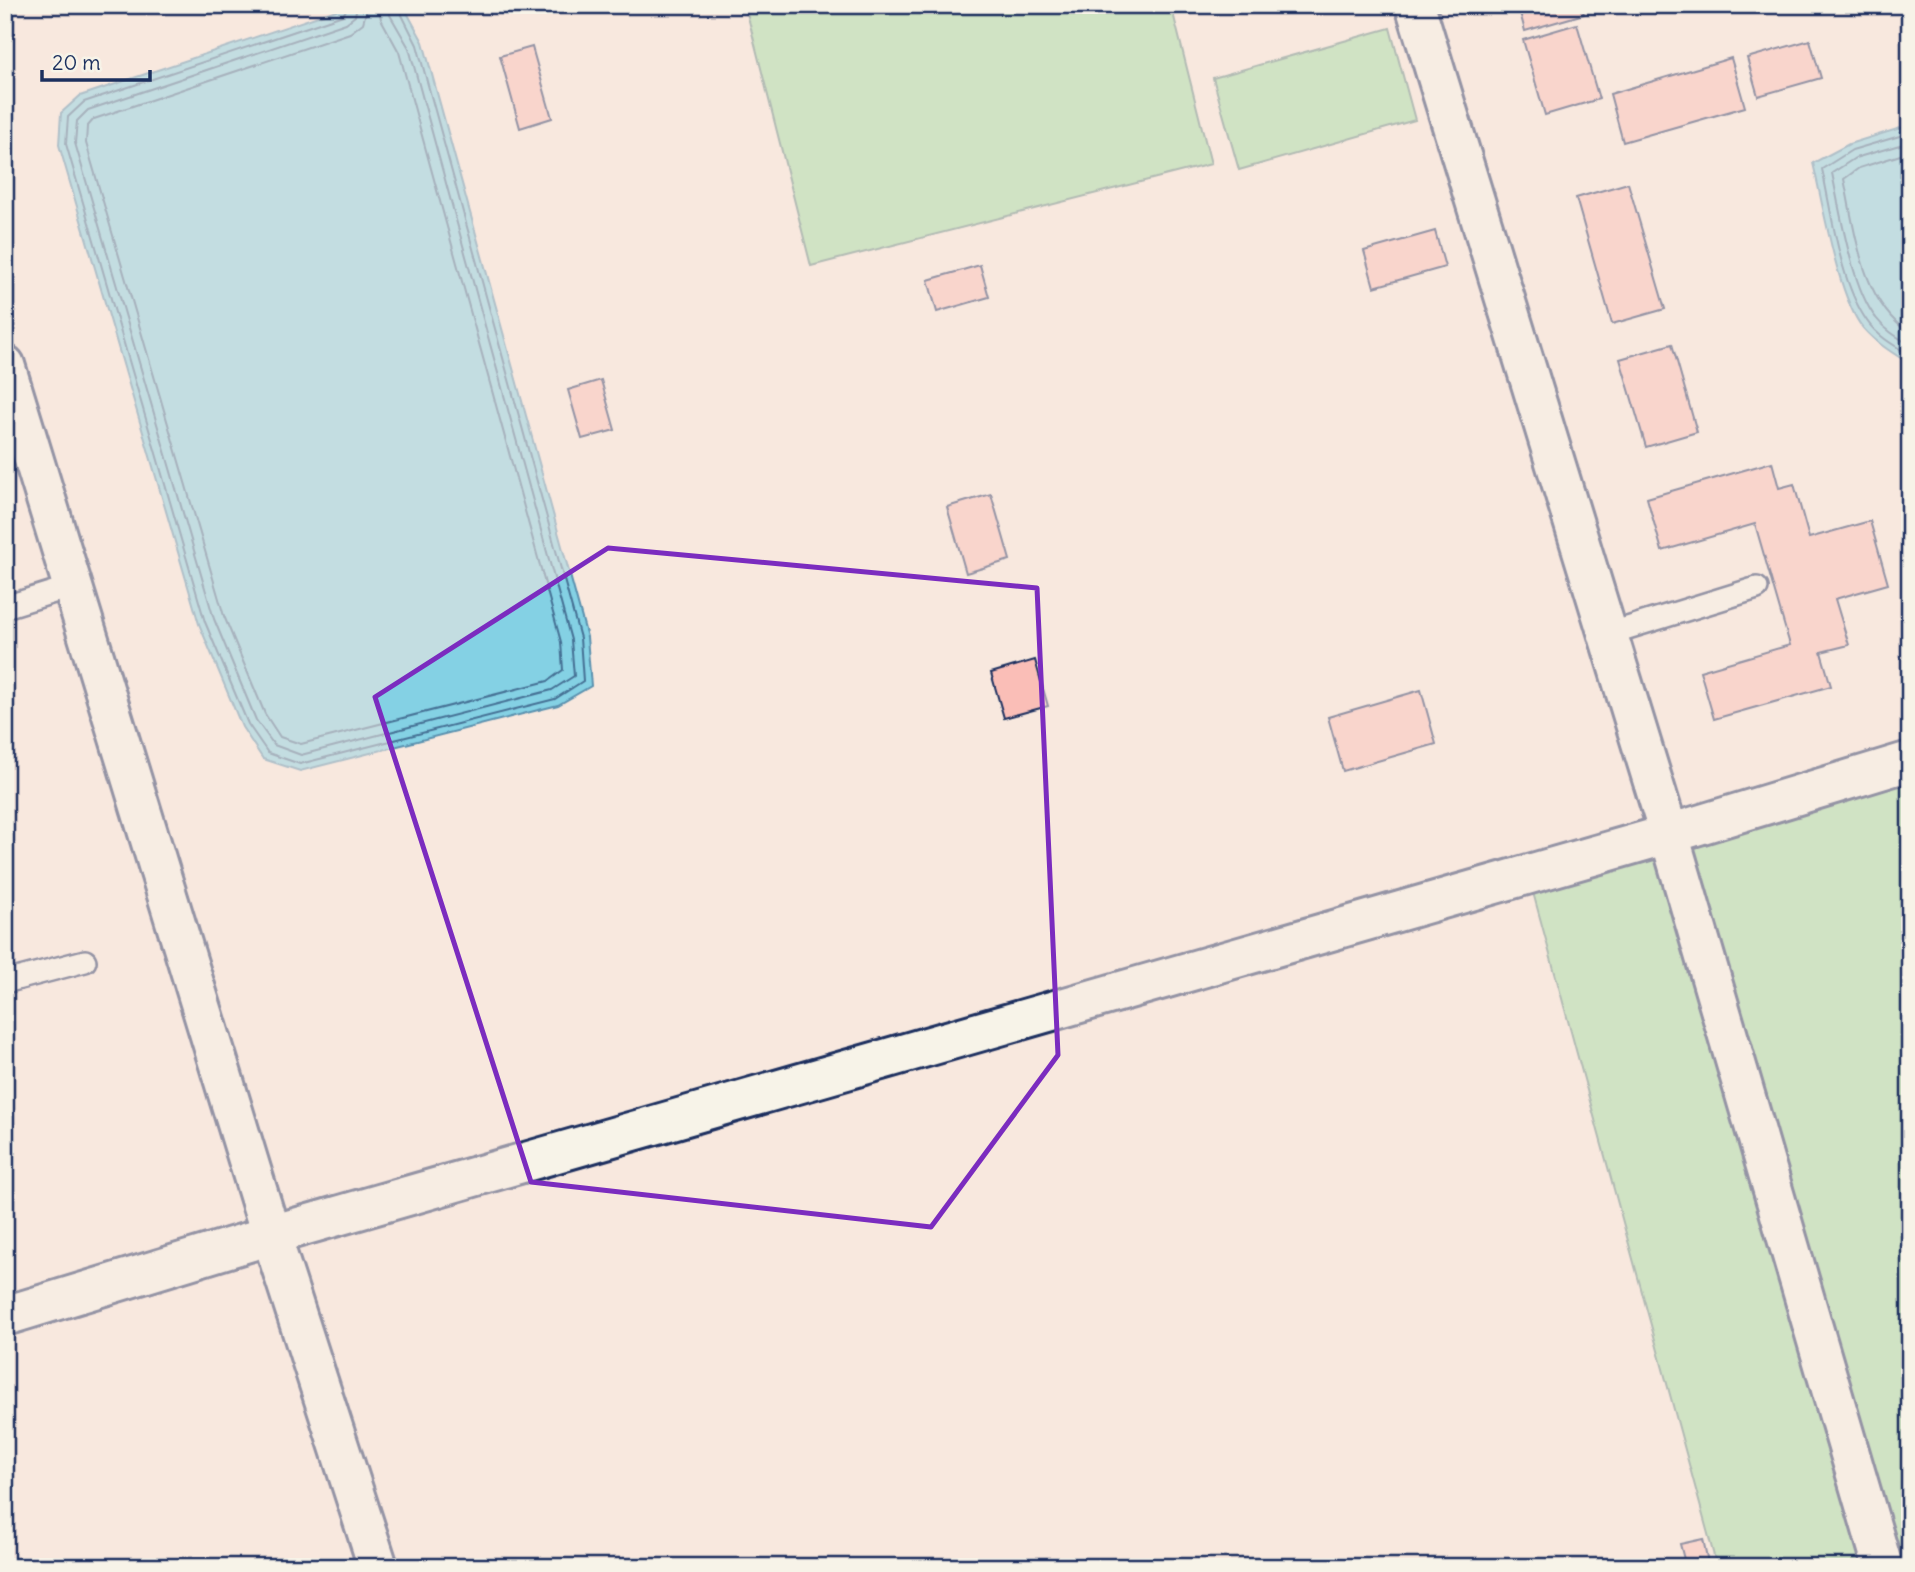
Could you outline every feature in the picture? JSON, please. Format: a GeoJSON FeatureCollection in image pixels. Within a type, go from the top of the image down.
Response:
{"type":"FeatureCollection","features":[{"type":"Feature","properties":{"kind":"street"},"geometry":{"type":"LineString","coordinates":[[1415,5],[1669,834],[1883,1567]]}},
{"type":"Feature","properties":{"kind":"street"},"geometry":{"type":"LineString","coordinates":[[5,365],[271,1235],[378,1567]]}},
{"type":"Feature","properties":{"kind":"street"},"geometry":{"type":"LineString","coordinates":[[5,1316],[271,1235],[1669,834],[1910,761]]}},
{"type":"Feature","properties":{"kind":"lane"},"geometry":{"type":"LineString","coordinates":[[5,607],[73,586]]}},
{"type":"Feature","properties":{"kind":"lane"},"geometry":{"type":"LineString","coordinates":[[1608,634],[1757,588]]}},
{"type":"Feature","properties":{"kind":"lane"},"geometry":{"type":"LineString","coordinates":[[5,982],[85,961]]}},
{"type":"Feature","properties":{"kind":"highlighted area"},"geometry":{"type":"Polygon","coordinates":[[[608,548],[1037,588],[1058,1055],[931,1227],[531,1182],[375,697],[608,548]]]}},
{"type":"Feature","properties":{"kind":"green space"},"geometry":{"type":"Polygon","coordinates":[[[745,5],[1171,5],[1211,164],[811,266],[745,5]]]}},
{"type":"Feature","properties":{"kind":"green space"},"geometry":{"type":"Polygon","coordinates":[[[1390,28],[1415,120],[1239,170],[1213,78],[1390,28]]]}},
{"type":"Feature","properties":{"kind":"green space"},"geometry":{"type":"Polygon","coordinates":[[[1910,760],[1910,1567],[1717,1567],[1528,874],[1910,760]]]}},
{"type":"Feature","properties":{"kind":"water"},"geometry":{"type":"Polygon","coordinates":[[[54,5],[115,5],[87,12],[54,5]]]}},
{"type":"Feature","properties":{"kind":"water"},"geometry":{"type":"Polygon","coordinates":[[[351,5],[404,7],[423,42],[587,637],[591,686],[558,705],[300,771],[263,759],[242,727],[199,624],[59,145],[61,113],[80,96],[351,5]]]}},
{"type":"Feature","properties":{"kind":"water"},"geometry":{"type":"Polygon","coordinates":[[[1910,125],[1910,364],[1873,338],[1854,314],[1839,273],[1813,163],[1849,144],[1910,125]]]}},
{"type":"Feature","properties":{"kind":"building"},"geometry":{"type":"Polygon","coordinates":[[[1518,5],[1581,5],[1584,14],[1525,31],[1518,5]]]}},
{"type":"Feature","properties":{"kind":"building"},"geometry":{"type":"Polygon","coordinates":[[[1577,24],[1599,99],[1545,115],[1523,40],[1577,24]]]}},
{"type":"Feature","properties":{"kind":"building"},"geometry":{"type":"Polygon","coordinates":[[[1810,40],[1821,78],[1758,96],[1747,58],[1810,40]]]}},
{"type":"Feature","properties":{"kind":"building"},"geometry":{"type":"Polygon","coordinates":[[[532,47],[552,118],[520,128],[500,56],[532,47]]]}},
{"type":"Feature","properties":{"kind":"building"},"geometry":{"type":"Polygon","coordinates":[[[1731,58],[1745,107],[1623,142],[1610,94],[1731,58]]]}},
{"type":"Feature","properties":{"kind":"building"},"geometry":{"type":"Polygon","coordinates":[[[1628,183],[1665,309],[1612,324],[1576,198],[1628,183]]]}},
{"type":"Feature","properties":{"kind":"building"},"geometry":{"type":"Polygon","coordinates":[[[1435,231],[1445,267],[1374,287],[1364,251],[1435,231]]]}},
{"type":"Feature","properties":{"kind":"building"},"geometry":{"type":"Polygon","coordinates":[[[980,265],[989,297],[937,312],[928,280],[980,265]]]}},
{"type":"Feature","properties":{"kind":"building"},"geometry":{"type":"Polygon","coordinates":[[[1672,344],[1697,432],[1646,447],[1620,359],[1672,344]]]}},
{"type":"Feature","properties":{"kind":"building"},"geometry":{"type":"Polygon","coordinates":[[[601,380],[615,430],[582,439],[568,390],[601,380]]]}},
{"type":"Feature","properties":{"kind":"building"},"geometry":{"type":"Polygon","coordinates":[[[1772,462],[1779,488],[1794,484],[1809,538],[1870,521],[1888,584],[1835,599],[1849,645],[1821,652],[1831,686],[1714,719],[1700,671],[1790,645],[1755,524],[1662,551],[1647,498],[1772,462]]]}},
{"type":"Feature","properties":{"kind":"building"},"geometry":{"type":"Polygon","coordinates":[[[991,494],[1010,560],[966,573],[947,507],[991,494]]]}},
{"type":"Feature","properties":{"kind":"building"},"geometry":{"type":"Polygon","coordinates":[[[1035,660],[1048,706],[1004,718],[991,673],[1035,660]]]}},
{"type":"Feature","properties":{"kind":"building"},"geometry":{"type":"Polygon","coordinates":[[[1421,690],[1436,744],[1343,771],[1328,717],[1421,690]]]}},
{"type":"Feature","properties":{"kind":"building"},"geometry":{"type":"Polygon","coordinates":[[[1703,1539],[1709,1567],[1686,1567],[1680,1544],[1703,1539]]]}}]}
